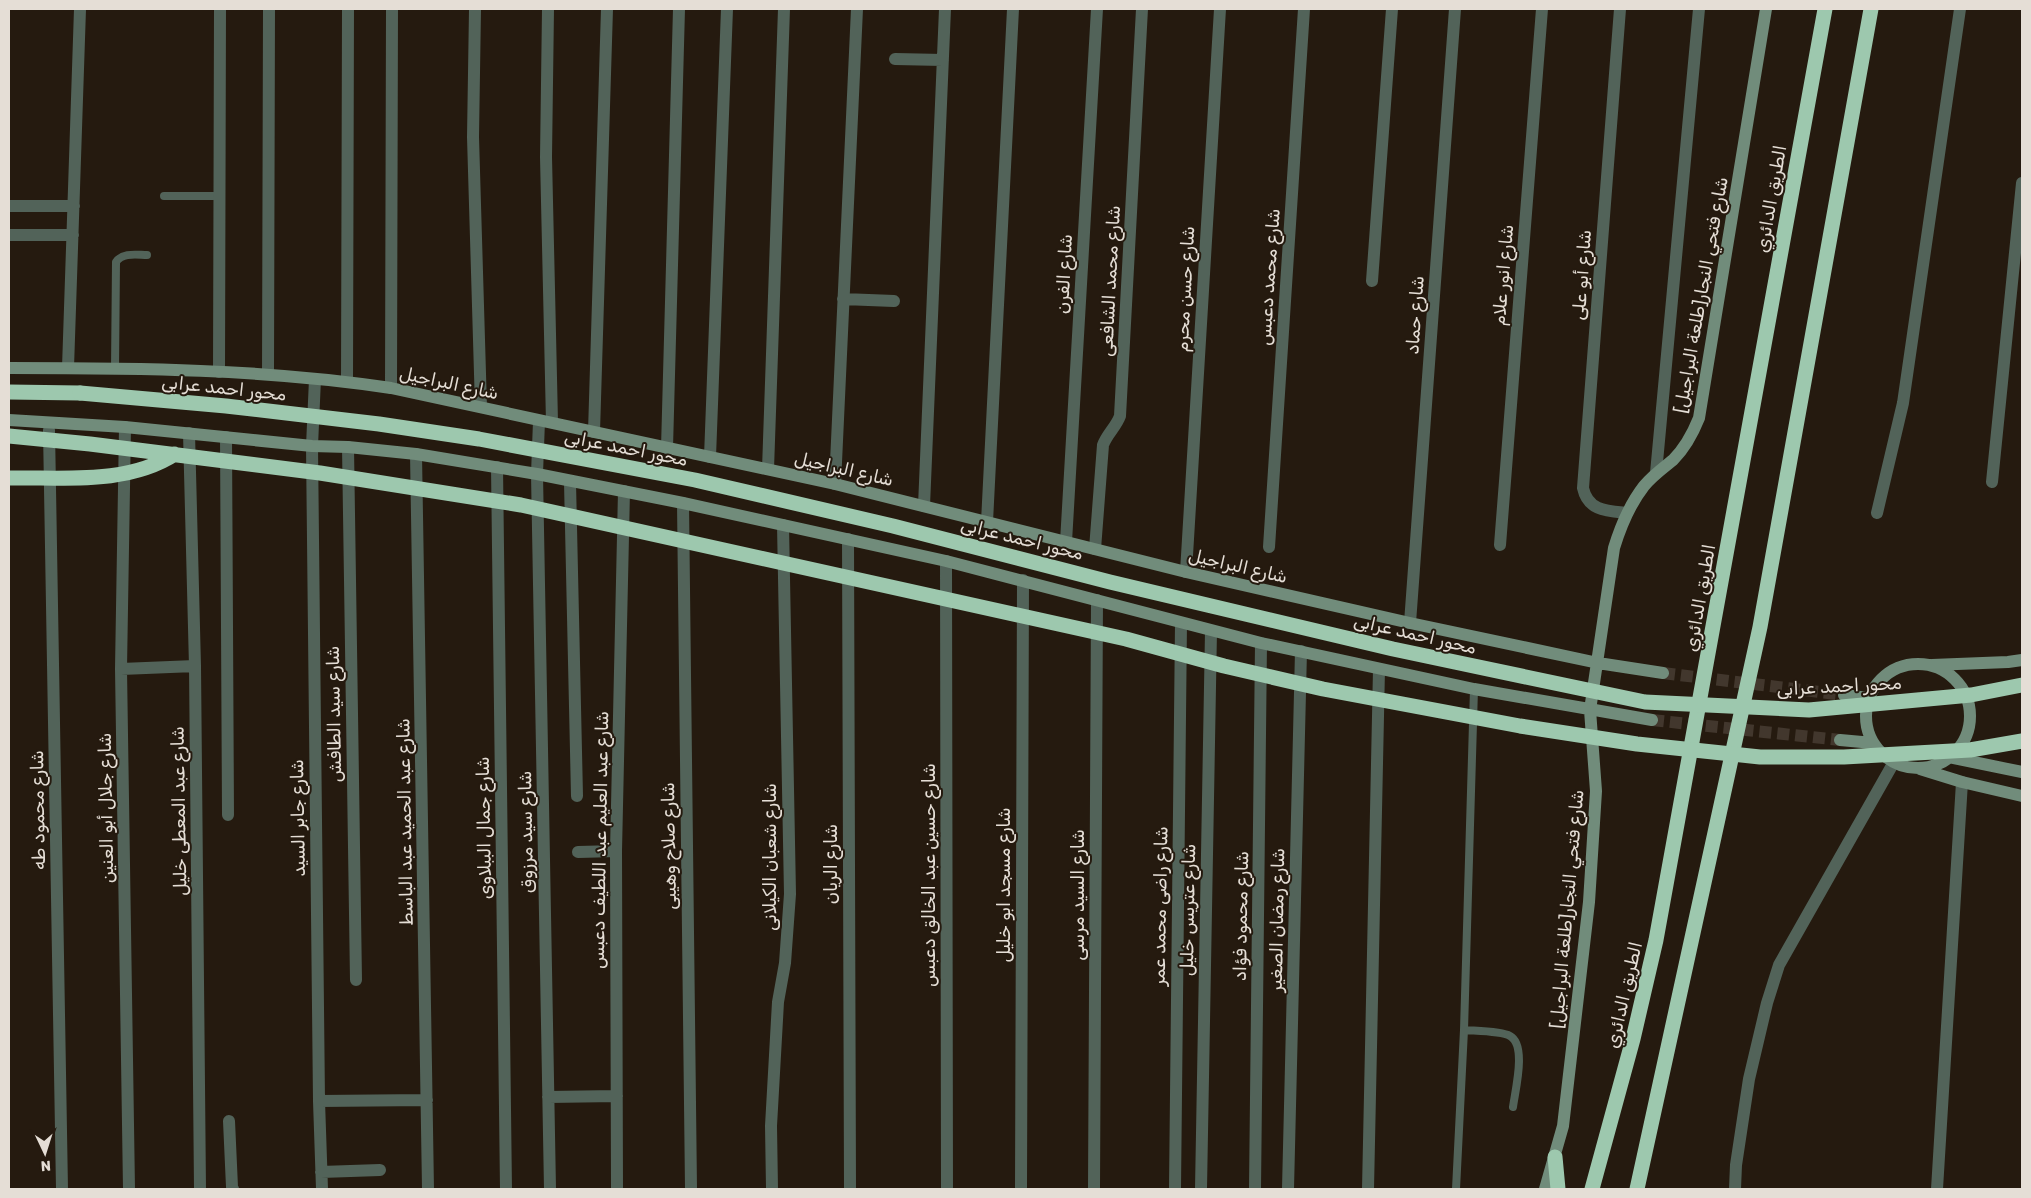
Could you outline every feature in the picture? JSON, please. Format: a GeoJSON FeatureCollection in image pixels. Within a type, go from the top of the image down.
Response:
{"type":"FeatureCollection","features":[{"type":"Feature","properties":{"kind":"highway","name":"الطريق الدائري"},"geometry":{"type":"LineString","coordinates":[[1592,1189],[1633,1039],[1656,940],[1825,9]]}},
{"type":"Feature","properties":{"kind":"highway"},"geometry":{"type":"LineString","coordinates":[[1637,1189],[1760,627],[1871,9]]}},
{"type":"Feature","properties":{"kind":"highway","name":"محور احمد عرابى"},"geometry":{"type":"LineString","coordinates":[[9,392],[80,393],[226,406],[379,424],[479,439],[638,469],[695,480],[893,526],[1110,582],[1393,649],[1645,702],[1808,710],[1971,695],[2022,685]]}},
{"type":"Feature","properties":{"kind":"highway"},"geometry":{"type":"LineString","coordinates":[[9,434],[382,482],[521,505],[1126,639],[1224,666],[1323,689],[1520,726],[1637,744],[1760,757],[1844,757],[1910,755],[1970,750],[2022,741]]}},
{"type":"Feature","properties":{"kind":"highway"},"geometry":{"type":"LineString","coordinates":[[9,478],[114,475],[146,469],[175,454]]}},
{"type":"Feature","properties":{"kind":"highway"},"geometry":{"type":"LineString","coordinates":[[1555,1157],[1558,1189]]}},
{"type":"Feature","properties":{"kind":"street"},"geometry":{"type":"LineString","coordinates":[[68,368],[80,9]]}},
{"type":"Feature","properties":{"kind":"street"},"geometry":{"type":"LineString","coordinates":[[219,372],[220,9]]}},
{"type":"Feature","properties":{"kind":"street"},"geometry":{"type":"LineString","coordinates":[[268,374],[269,9]]}},
{"type":"Feature","properties":{"kind":"street"},"geometry":{"type":"LineString","coordinates":[[347,381],[348,9]]}},
{"type":"Feature","properties":{"kind":"street"},"geometry":{"type":"LineString","coordinates":[[391,388],[392,9]]}},
{"type":"Feature","properties":{"kind":"street"},"geometry":{"type":"LineString","coordinates":[[475,9],[473,137],[481,407]]}},
{"type":"Feature","properties":{"kind":"street","name":"شارع سيد مرزوق"},"geometry":{"type":"LineString","coordinates":[[548,9],[545,422],[537,474],[550,1189]]}},
{"type":"Feature","properties":{"kind":"street"},"geometry":{"type":"LineString","coordinates":[[594,432],[607,9]]}},
{"type":"Feature","properties":{"kind":"street"},"geometry":{"type":"LineString","coordinates":[[667,448],[679,9]]}},
{"type":"Feature","properties":{"kind":"street"},"geometry":{"type":"LineString","coordinates":[[710,457],[727,9]]}},
{"type":"Feature","properties":{"kind":"street"},"geometry":{"type":"LineString","coordinates":[[768,470],[784,9]]}},
{"type":"Feature","properties":{"kind":"street"},"geometry":{"type":"LineString","coordinates":[[835,484],[857,9]]}},
{"type":"Feature","properties":{"kind":"street"},"geometry":{"type":"LineString","coordinates":[[924,506],[945,9]]}},
{"type":"Feature","properties":{"kind":"street"},"geometry":{"type":"LineString","coordinates":[[987,522],[1013,9]]}},
{"type":"Feature","properties":{"kind":"street","name":"شارع الفرن"},"geometry":{"type":"LineString","coordinates":[[1066,542],[1097,9]]}},
{"type":"Feature","properties":{"kind":"street","name":"شارع محمد الشافعى"},"geometry":{"type":"LineString","coordinates":[[1095,549],[1103,445],[1105,438],[1114,428],[1120,416],[1142,9]]}},
{"type":"Feature","properties":{"kind":"street","name":"شارع حسن محرم"},"geometry":{"type":"LineString","coordinates":[[1186,572],[1220,9]]}},
{"type":"Feature","properties":{"kind":"street","name":"شارع محمد دعبس"},"geometry":{"type":"LineString","coordinates":[[1269,547],[1304,9]]}},
{"type":"Feature","properties":{"kind":"street"},"geometry":{"type":"LineString","coordinates":[[1372,281],[1392,9]]}},
{"type":"Feature","properties":{"kind":"street","name":"شارع حماد"},"geometry":{"type":"LineString","coordinates":[[1410,623],[1455,9]]}},
{"type":"Feature","properties":{"kind":"street","name":"شارع انور علام"},"geometry":{"type":"LineString","coordinates":[[1500,545],[1542,9]]}},
{"type":"Feature","properties":{"kind":"street","name":"شارع أبو على"},"geometry":{"type":"LineString","coordinates":[[1620,9],[1583,488],[1586,499],[1595,507],[1627,513]]}},
{"type":"Feature","properties":{"kind":"street"},"geometry":{"type":"LineString","coordinates":[[1656,473],[1699,9]]}},
{"type":"Feature","properties":{"kind":"street","name":"شارع فتحي النجار[طلعة البراجيل]"},"geometry":{"type":"LineString","coordinates":[[1545,1189],[1563,1126],[1589,902],[1596,791],[1590,710],[1612,557],[1619,530],[1645,484],[1682,450],[1699,418],[1766,9]]}},
{"type":"Feature","properties":{"kind":"street"},"geometry":{"type":"LineString","coordinates":[[1877,513],[1903,403],[1960,9]]}},
{"type":"Feature","properties":{"kind":"street"},"geometry":{"type":"LineString","coordinates":[[895,59],[943,60]]}},
{"type":"Feature","properties":{"kind":"street"},"geometry":{"type":"LineString","coordinates":[[1992,482],[2022,183]]}},
{"type":"Feature","properties":{"kind":"street"},"geometry":{"type":"LineString","coordinates":[[9,206],[74,206]]}},
{"type":"Feature","properties":{"kind":"street"},"geometry":{"type":"LineString","coordinates":[[9,235],[72,235]]}},
{"type":"Feature","properties":{"kind":"street"},"geometry":{"type":"LineString","coordinates":[[843,299],[894,300]]}},
{"type":"Feature","properties":{"kind":"street","name":"شارع البراجيل"},"geometry":{"type":"LineString","coordinates":[[9,368],[268,374],[347,381],[391,388],[835,484],[1186,572],[1410,623],[1598,663],[1663,673]]}},
{"type":"Feature","properties":{"kind":"street","name":"شارع جابر السيد"},"geometry":{"type":"LineString","coordinates":[[315,379],[312,446],[319,1101],[322,1189]]}},
{"type":"Feature","properties":{"kind":"street"},"geometry":{"type":"LineString","coordinates":[[9,420],[125,427],[312,446],[348,447],[416,454],[537,474],[683,503],[946,561],[1210,631],[1301,652],[1474,689],[1652,720]]}},
{"type":"Feature","properties":{"kind":"street"},"geometry":{"type":"LineString","coordinates":[[9,434],[100,426]]}},
{"type":"Feature","properties":{"kind":"street","name":"شارع جلال أبو العنين"},"geometry":{"type":"LineString","coordinates":[[125,427],[121,669],[129,1189]]}},
{"type":"Feature","properties":{"kind":"street","name":"شارع محمود طه"},"geometry":{"type":"LineString","coordinates":[[49,430],[62,1189]]}},
{"type":"Feature","properties":{"kind":"street","name":"شارع عبد المعطى خليل"},"geometry":{"type":"LineString","coordinates":[[190,433],[195,666],[200,1189]]}},
{"type":"Feature","properties":{"kind":"street"},"geometry":{"type":"LineString","coordinates":[[226,437],[228,815]]}},
{"type":"Feature","properties":{"kind":"street","name":"شارع سيد الطافش"},"geometry":{"type":"LineString","coordinates":[[348,447],[356,980]]}},
{"type":"Feature","properties":{"kind":"street","name":"شارع عبد الحميد عبد الباسط"},"geometry":{"type":"LineString","coordinates":[[416,454],[428,1189]]}},
{"type":"Feature","properties":{"kind":"street","name":"شارع جمال الببلاوى"},"geometry":{"type":"LineString","coordinates":[[497,467],[506,1189]]}},
{"type":"Feature","properties":{"kind":"street"},"geometry":{"type":"LineString","coordinates":[[570,482],[577,796]]}},
{"type":"Feature","properties":{"kind":"street","name":"شارع عبد العليم عبد اللطيف دعبس"},"geometry":{"type":"LineString","coordinates":[[617,1189],[616,851],[624,491]]}},
{"type":"Feature","properties":{"kind":"street","name":"شارع صلاح وهيبى"},"geometry":{"type":"LineString","coordinates":[[683,503],[691,1189]]}},
{"type":"Feature","properties":{"kind":"street","name":"شارع شعبان الكيلانى"},"geometry":{"type":"LineString","coordinates":[[772,1189],[771,1126],[778,1002],[785,963],[790,894],[783,525]]}},
{"type":"Feature","properties":{"kind":"street","name":"شارع الريان"},"geometry":{"type":"LineString","coordinates":[[848,539],[850,1189]]}},
{"type":"Feature","properties":{"kind":"street","name":"شارع حسين عبد الخالق دعبس"},"geometry":{"type":"LineString","coordinates":[[946,561],[947,1189]]}},
{"type":"Feature","properties":{"kind":"street","name":"شارع مسجد ابو خليل"},"geometry":{"type":"LineString","coordinates":[[1021,1189],[1023,580]]}},
{"type":"Feature","properties":{"kind":"street","name":"شارع السيد مرسى"},"geometry":{"type":"LineString","coordinates":[[1094,1189],[1097,600]]}},
{"type":"Feature","properties":{"kind":"street","name":"شارع راضى محمد عمر"},"geometry":{"type":"LineString","coordinates":[[1175,1189],[1181,623]]}},
{"type":"Feature","properties":{"kind":"street","name":"شارع عتريس خليل"},"geometry":{"type":"LineString","coordinates":[[1201,1189],[1210,631]]}},
{"type":"Feature","properties":{"kind":"street","name":"شارع محمود فؤاد"},"geometry":{"type":"LineString","coordinates":[[1255,1189],[1261,643]]}},
{"type":"Feature","properties":{"kind":"street","name":"شارع رمضان الصغير"},"geometry":{"type":"LineString","coordinates":[[1288,1189],[1301,652]]}},
{"type":"Feature","properties":{"kind":"street"},"geometry":{"type":"LineString","coordinates":[[2022,660],[1907,665],[1890,671],[1881,678],[1868,698],[1866,721],[1873,743],[1894,762],[1962,782],[2022,796]]}},
{"type":"Feature","properties":{"kind":"street"},"geometry":{"type":"LineString","coordinates":[[1915,767],[1933,765],[1949,757],[1962,743],[1970,720],[1966,695],[1960,684],[1940,669],[1928,665]]}},
{"type":"Feature","properties":{"kind":"street"},"geometry":{"type":"LineString","coordinates":[[121,669],[195,666]]}},
{"type":"Feature","properties":{"kind":"street"},"geometry":{"type":"LineString","coordinates":[[1368,1189],[1379,668]]}},
{"type":"Feature","properties":{"kind":"street"},"geometry":{"type":"LineString","coordinates":[[1844,695],[1868,698]]}},
{"type":"Feature","properties":{"kind":"street"},"geometry":{"type":"LineString","coordinates":[[1840,740],[1873,743]]}},
{"type":"Feature","properties":{"kind":"street"},"geometry":{"type":"LineString","coordinates":[[1962,743],[2022,748]]}},
{"type":"Feature","properties":{"kind":"street"},"geometry":{"type":"LineString","coordinates":[[1949,757],[2022,772]]}},
{"type":"Feature","properties":{"kind":"street"},"geometry":{"type":"LineString","coordinates":[[1735,1189],[1736,1165],[1749,1079],[1762,1022],[1779,966],[1894,762]]}},
{"type":"Feature","properties":{"kind":"street"},"geometry":{"type":"LineString","coordinates":[[1937,1189],[1962,782]]}},
{"type":"Feature","properties":{"kind":"street"},"geometry":{"type":"LineString","coordinates":[[578,852],[616,851]]}},
{"type":"Feature","properties":{"kind":"street"},"geometry":{"type":"LineString","coordinates":[[548,1097],[617,1096]]}},
{"type":"Feature","properties":{"kind":"street"},"geometry":{"type":"LineString","coordinates":[[319,1101],[427,1100]]}},
{"type":"Feature","properties":{"kind":"street"},"geometry":{"type":"LineString","coordinates":[[229,1121],[233,1189]]}},
{"type":"Feature","properties":{"kind":"street"},"geometry":{"type":"LineString","coordinates":[[321,1172],[380,1170]]}},
{"type":"Feature","properties":{"kind":"lane"},"geometry":{"type":"LineString","coordinates":[[164,196],[219,196]]}},
{"type":"Feature","properties":{"kind":"lane"},"geometry":{"type":"LineString","coordinates":[[115,369],[116,262],[126,255],[147,255]]}},
{"type":"Feature","properties":{"kind":"lane"},"geometry":{"type":"LineString","coordinates":[[1456,1189],[1464,1030],[1474,689]]}},
{"type":"Feature","properties":{"kind":"lane"},"geometry":{"type":"LineString","coordinates":[[1464,1030],[1509,1035],[1516,1040],[1520,1052],[1513,1107]]}},
{"type":"Feature","properties":{"kind":"tunnel"},"geometry":{"type":"LineString","coordinates":[[1663,673],[1844,695]]}},
{"type":"Feature","properties":{"kind":"tunnel"},"geometry":{"type":"LineString","coordinates":[[1652,720],[1840,740]]}}]}
